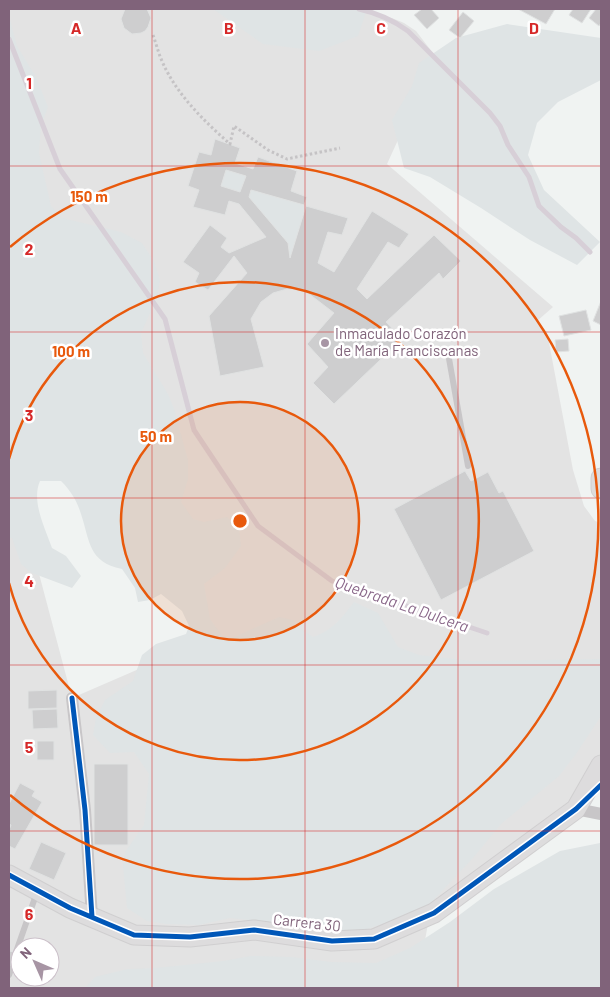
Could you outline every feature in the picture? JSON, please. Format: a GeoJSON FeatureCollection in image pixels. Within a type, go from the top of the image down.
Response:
{"type":"FeatureCollection","features":[{"type":"Feature","properties":{"kind":"street"},"geometry":{"type":"LineString","coordinates":[[601,478],[601,489]]}},
{"type":"Feature","properties":{"kind":"street"},"geometry":{"type":"LineString","coordinates":[[72,698],[85,810],[92,917]]}},
{"type":"Feature","properties":{"kind":"street"},"geometry":{"type":"LineString","coordinates":[[576,808],[601,765]]}},
{"type":"Feature","properties":{"kind":"street"},"geometry":{"type":"LineString","coordinates":[[576,808],[601,784]]}},
{"type":"Feature","properties":{"kind":"street"},"geometry":{"type":"LineString","coordinates":[[576,808],[601,814]]}},
{"type":"Feature","properties":{"kind":"street","name":"Carrera 30"},"geometry":{"type":"LineString","coordinates":[[9,875],[92,917],[134,935],[190,936],[254,930],[332,941],[374,939],[434,913],[576,808]]}},
{"type":"Feature","properties":{"kind":"lane"},"geometry":{"type":"LineString","coordinates":[[448,353],[468,466]]}},
{"type":"Feature","properties":{"kind":"lane"},"geometry":{"type":"LineString","coordinates":[[21,937],[38,891]]}},
{"type":"Feature","properties":{"kind":"path"},"geometry":{"type":"LineString","coordinates":[[154,35],[162,61],[178,88],[205,121],[230,144],[234,126],[268,150],[287,159],[340,148]]}},
{"type":"Feature","properties":{"kind":"shaded area"},"geometry":{"type":"Polygon","coordinates":[[[9,9],[346,9],[392,18],[404,23],[416,31],[436,57],[387,164],[553,307],[537,321],[547,332],[573,470],[584,506],[595,521],[601,523],[601,765],[576,809],[428,923],[417,988],[9,988],[9,9]],[[132,440],[19,456],[29,536],[72,698],[208,639],[132,440]]]}},
{"type":"Feature","properties":{"kind":"shaded area"},"geometry":{"type":"Polygon","coordinates":[[[213,9],[367,9],[358,36],[319,51],[263,44],[213,9]]]}},
{"type":"Feature","properties":{"kind":"shaded area"},"geometry":{"type":"Polygon","coordinates":[[[9,16],[17,46],[36,77],[48,107],[41,126],[39,153],[51,206],[62,218],[121,232],[142,243],[154,261],[160,280],[157,298],[141,333],[143,353],[168,394],[188,460],[188,479],[181,502],[193,519],[204,522],[227,517],[239,528],[241,546],[225,568],[204,584],[210,619],[223,637],[230,639],[279,617],[293,620],[299,628],[313,637],[326,631],[336,623],[354,602],[378,613],[398,647],[419,655],[472,661],[601,659],[601,716],[576,754],[559,776],[501,824],[473,858],[428,906],[409,915],[358,932],[341,934],[305,926],[230,918],[199,925],[166,924],[147,921],[127,908],[123,866],[125,852],[144,825],[149,774],[134,752],[110,753],[93,735],[96,718],[105,700],[133,681],[142,655],[156,644],[186,634],[189,626],[182,611],[161,594],[150,600],[138,602],[135,588],[122,569],[111,566],[96,556],[89,541],[78,505],[71,492],[61,481],[40,481],[37,497],[40,514],[52,548],[66,556],[81,576],[72,588],[32,573],[21,564],[12,538],[9,538],[9,16]]]}},
{"type":"Feature","properties":{"kind":"shaded area"},"geometry":{"type":"Polygon","coordinates":[[[507,24],[601,38],[601,80],[558,102],[537,123],[528,155],[544,190],[600,242],[577,265],[530,240],[430,177],[404,168],[392,120],[412,86],[419,63],[456,38],[507,24]]]}},
{"type":"Feature","properties":{"kind":"shaded area"},"geometry":{"type":"Polygon","coordinates":[[[226,170],[246,176],[240,192],[221,186],[226,170]]]}},
{"type":"Feature","properties":{"kind":"shaded area"},"geometry":{"type":"Polygon","coordinates":[[[251,190],[306,206],[290,258],[249,197],[251,190]]]}},
{"type":"Feature","properties":{"kind":"shaded area"},"geometry":{"type":"Polygon","coordinates":[[[601,843],[601,988],[85,988],[95,977],[128,969],[223,961],[251,956],[292,957],[331,962],[376,963],[410,948],[450,922],[494,889],[560,851],[601,843]]]}},
{"type":"Feature","properties":{"kind":"building"},"geometry":{"type":"Polygon","coordinates":[[[125,9],[147,9],[151,18],[145,31],[132,34],[124,28],[121,19],[125,9]]]}},
{"type":"Feature","properties":{"kind":"building"},"geometry":{"type":"Polygon","coordinates":[[[422,9],[431,9],[439,18],[427,29],[414,15],[422,9]]]}},
{"type":"Feature","properties":{"kind":"building"},"geometry":{"type":"Polygon","coordinates":[[[518,9],[555,9],[546,24],[518,9]]]}},
{"type":"Feature","properties":{"kind":"building"},"geometry":{"type":"Polygon","coordinates":[[[573,9],[591,9],[582,23],[569,15],[573,9]]]}},
{"type":"Feature","properties":{"kind":"building"},"geometry":{"type":"Polygon","coordinates":[[[596,9],[601,9],[601,23],[599,26],[589,18],[596,9]]]}},
{"type":"Feature","properties":{"kind":"building"},"geometry":{"type":"Polygon","coordinates":[[[463,12],[474,21],[460,38],[449,30],[463,12]]]}},
{"type":"Feature","properties":{"kind":"building"},"geometry":{"type":"Polygon","coordinates":[[[215,139],[240,148],[235,163],[253,169],[258,157],[297,171],[291,191],[307,197],[304,205],[251,190],[249,197],[288,243],[290,258],[306,206],[348,218],[342,235],[328,232],[318,263],[334,272],[372,211],[409,234],[399,248],[388,242],[357,289],[367,299],[434,235],[461,261],[443,279],[439,273],[386,322],[402,339],[334,404],[313,383],[328,367],[307,344],[334,313],[304,290],[287,289],[273,293],[261,302],[251,319],[264,367],[220,376],[209,316],[247,273],[234,256],[208,290],[195,282],[199,273],[183,262],[210,225],[227,238],[221,247],[229,253],[266,237],[239,204],[229,201],[225,215],[193,207],[199,190],[188,186],[199,152],[211,155],[215,139]],[[226,170],[221,186],[240,192],[246,176],[226,170]]]}},
{"type":"Feature","properties":{"kind":"building"},"geometry":{"type":"Polygon","coordinates":[[[601,301],[601,325],[593,321],[601,301]]]}},
{"type":"Feature","properties":{"kind":"building"},"geometry":{"type":"Polygon","coordinates":[[[586,310],[591,330],[564,336],[559,316],[586,310]]]}},
{"type":"Feature","properties":{"kind":"building"},"geometry":{"type":"Polygon","coordinates":[[[568,339],[569,351],[556,352],[555,340],[568,339]]]}},
{"type":"Feature","properties":{"kind":"building"},"geometry":{"type":"Polygon","coordinates":[[[465,471],[471,481],[488,472],[499,493],[503,491],[534,551],[441,600],[394,509],[465,471]]]}},
{"type":"Feature","properties":{"kind":"building"},"geometry":{"type":"Polygon","coordinates":[[[57,690],[57,708],[28,709],[28,691],[57,690]]]}},
{"type":"Feature","properties":{"kind":"building"},"geometry":{"type":"Polygon","coordinates":[[[57,709],[58,728],[33,729],[32,710],[57,709]]]}},
{"type":"Feature","properties":{"kind":"building"},"geometry":{"type":"Polygon","coordinates":[[[37,741],[54,741],[54,760],[37,760],[37,741]]]}},
{"type":"Feature","properties":{"kind":"building"},"geometry":{"type":"Polygon","coordinates":[[[94,764],[128,764],[128,845],[94,845],[94,764]]]}},
{"type":"Feature","properties":{"kind":"building"},"geometry":{"type":"Polygon","coordinates":[[[20,783],[35,791],[32,796],[42,802],[15,849],[9,846],[9,830],[11,825],[9,824],[9,804],[20,783]]]}},
{"type":"Feature","properties":{"kind":"building"},"geometry":{"type":"Polygon","coordinates":[[[41,842],[66,853],[54,880],[29,869],[41,842]]]}},
{"type":"Feature","properties":{"kind":"building"},"geometry":{"type":"Polygon","coordinates":[[[9,951],[10,968],[9,968],[9,951]]]}},
{"type":"Feature","properties":{"kind":"waterway"},"geometry":{"type":"LineString","coordinates":[[359,9],[385,17],[408,31],[490,113],[500,126],[508,145],[529,177],[539,206],[590,252]]}},
{"type":"Feature","properties":{"kind":"waterway","name":"Quebrada La Dulcera"},"geometry":{"type":"LineString","coordinates":[[9,39],[60,169],[165,319],[194,430],[258,526],[332,581],[487,633]]}},
{"type":"Feature","properties":{"kind":"cycle path"},"geometry":{"type":"LineString","coordinates":[[72,698],[85,810],[92,917]]}},
{"type":"Feature","properties":{"kind":"cycle path"},"geometry":{"type":"LineString","coordinates":[[9,875],[70,908],[134,935],[190,937],[254,930],[332,941],[374,939],[434,913],[576,809],[601,785]]}},
{"type":"Feature","properties":{"kind":"place","name":"Inmaculado Corazón de María Franciscanas"},"geometry":{"type":"Point","coordinates":[325,343]}}]}
